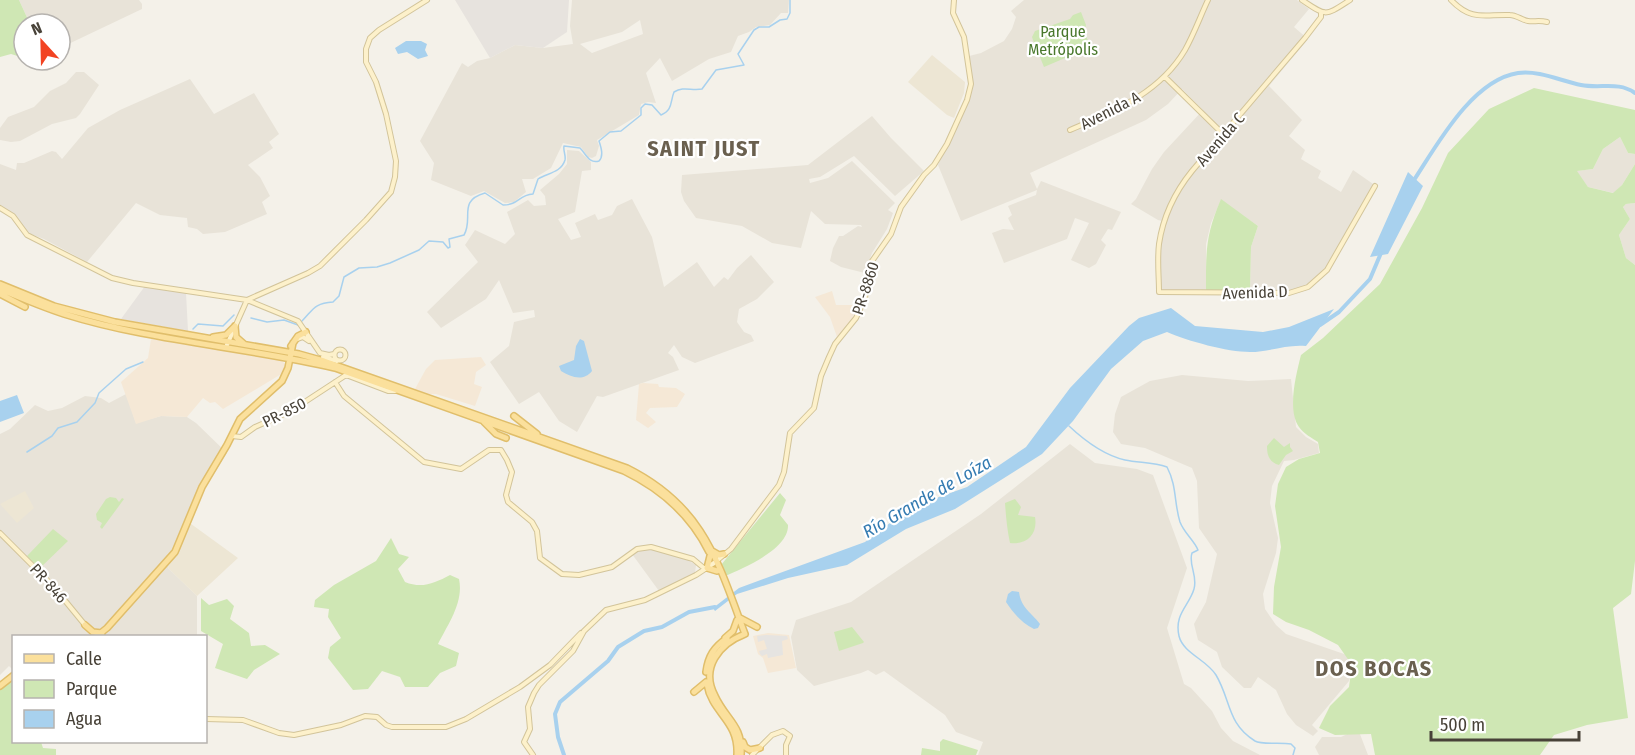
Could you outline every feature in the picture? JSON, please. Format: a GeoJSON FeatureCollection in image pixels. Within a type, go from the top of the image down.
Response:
{"type":"FeatureCollection","features":[{"type":"Feature","properties":{"kind":"main road"},"geometry":{"type":"LineString","coordinates":[[0,284],[34,299],[85,315],[277,353],[288,368]]}},
{"type":"Feature","properties":{"kind":"main road"},"geometry":{"type":"LineString","coordinates":[[0,289],[30,302],[90,321],[290,355],[403,391],[624,471],[660,492],[686,517],[711,553],[724,554]]}},
{"type":"Feature","properties":{"kind":"main road"},"geometry":{"type":"LineString","coordinates":[[0,294],[25,307]]}},
{"type":"Feature","properties":{"kind":"main road"},"geometry":{"type":"LineString","coordinates":[[200,338],[222,336],[235,326]]}},
{"type":"Feature","properties":{"kind":"main road"},"geometry":{"type":"LineString","coordinates":[[235,326],[236,338],[247,346]]}},
{"type":"Feature","properties":{"kind":"main road"},"geometry":{"type":"LineString","coordinates":[[277,353],[286,349],[306,332]]}},
{"type":"Feature","properties":{"kind":"main road"},"geometry":{"type":"LineString","coordinates":[[294,342],[300,354]]}},
{"type":"Feature","properties":{"kind":"main road"},"geometry":{"type":"LineString","coordinates":[[288,368],[294,342]]}},
{"type":"Feature","properties":{"kind":"main road"},"geometry":{"type":"LineString","coordinates":[[290,355],[300,354],[353,369],[627,468],[652,481],[675,500],[697,524],[744,633],[720,646],[711,663],[711,686],[715,698],[732,720],[746,748],[752,750],[762,746]]}},
{"type":"Feature","properties":{"kind":"main road"},"geometry":{"type":"LineString","coordinates":[[344,359],[345,363],[353,369]]}},
{"type":"Feature","properties":{"kind":"main road"},"geometry":{"type":"LineString","coordinates":[[85,625],[94,633],[104,634],[175,552],[202,487],[240,419],[251,407],[276,388],[294,362],[303,360]]}},
{"type":"Feature","properties":{"kind":"main road"},"geometry":{"type":"LineString","coordinates":[[514,416],[540,436]]}},
{"type":"Feature","properties":{"kind":"main road"},"geometry":{"type":"LineString","coordinates":[[483,420],[496,434],[506,438]]}},
{"type":"Feature","properties":{"kind":"main road"},"geometry":{"type":"LineString","coordinates":[[559,452],[572,452]]}},
{"type":"Feature","properties":{"kind":"main road"},"geometry":{"type":"LineString","coordinates":[[616,460],[627,468]]}},
{"type":"Feature","properties":{"kind":"main road"},"geometry":{"type":"LineString","coordinates":[[711,553],[706,569],[718,572]]}},
{"type":"Feature","properties":{"kind":"main road"},"geometry":{"type":"LineString","coordinates":[[737,617],[757,627]]}},
{"type":"Feature","properties":{"kind":"main road"},"geometry":{"type":"LineString","coordinates":[[710,695],[706,680],[708,660],[733,631],[737,617]]}},
{"type":"Feature","properties":{"kind":"main road"},"geometry":{"type":"LineString","coordinates":[[85,625],[87,635]]}},
{"type":"Feature","properties":{"kind":"main road"},"geometry":{"type":"LineString","coordinates":[[706,680],[697,691],[705,691],[710,695],[732,727],[738,753]]}},
{"type":"Feature","properties":{"kind":"main road"},"geometry":{"type":"LineString","coordinates":[[738,732],[738,753]]}},
{"type":"Feature","properties":{"kind":"street"},"geometry":{"type":"LineString","coordinates":[[226,344],[247,300],[320,266],[391,192],[396,160],[389,137],[386,114],[376,82],[366,62],[366,49],[370,38],[379,30],[427,0]]}},
{"type":"Feature","properties":{"kind":"street","name":"PR-8860"},"geometry":{"type":"LineString","coordinates":[[584,631],[606,610],[645,600],[706,569],[737,541],[779,485],[784,472],[790,433],[814,408],[821,376],[835,344],[856,318],[865,298],[870,264],[891,234],[901,207],[934,165],[960,118],[971,84],[964,37],[953,13],[954,0]]}},
{"type":"Feature","properties":{"kind":"street","name":"Avenida A"},"geometry":{"type":"LineString","coordinates":[[1070,130],[1140,97],[1165,76],[1184,51],[1208,0]]}},
{"type":"Feature","properties":{"kind":"street"},"geometry":{"type":"LineString","coordinates":[[1302,0],[1321,13],[1334,11],[1350,0]]}},
{"type":"Feature","properties":{"kind":"street"},"geometry":{"type":"LineString","coordinates":[[1451,0],[1460,8],[1479,17],[1512,15],[1531,22],[1538,20],[1547,22]]}},
{"type":"Feature","properties":{"kind":"street","name":"Avenida C"},"geometry":{"type":"LineString","coordinates":[[1159,284],[1159,244],[1170,206],[1184,181],[1304,40],[1321,17],[1321,13]]}},
{"type":"Feature","properties":{"kind":"street"},"geometry":{"type":"LineString","coordinates":[[1165,76],[1223,134]]}},
{"type":"Feature","properties":{"kind":"street","name":"Avenida D"},"geometry":{"type":"LineString","coordinates":[[1159,284],[1160,293],[1289,293],[1302,290],[1328,270],[1376,186]]}},
{"type":"Feature","properties":{"kind":"street"},"geometry":{"type":"LineString","coordinates":[[0,208],[13,216],[27,235],[112,278],[247,300],[301,323],[320,353],[329,355],[342,349],[344,359],[337,361],[319,356],[306,332]]}},
{"type":"Feature","properties":{"kind":"street"},"geometry":{"type":"LineString","coordinates":[[294,342],[302,330],[301,323]]}},
{"type":"Feature","properties":{"kind":"street"},"geometry":{"type":"LineString","coordinates":[[294,342],[303,338],[309,341]]}},
{"type":"Feature","properties":{"kind":"street"},"geometry":{"type":"LineString","coordinates":[[334,354],[337,361]]}},
{"type":"Feature","properties":{"kind":"street"},"geometry":{"type":"LineString","coordinates":[[326,366],[388,391],[403,391]]}},
{"type":"Feature","properties":{"kind":"street"},"geometry":{"type":"LineString","coordinates":[[337,371],[335,382],[344,396],[424,462],[461,469],[489,450],[501,450],[512,472],[506,495],[508,502],[532,522],[537,531],[540,558],[562,574],[579,575],[612,567],[643,547],[664,549],[698,562],[706,569]]}},
{"type":"Feature","properties":{"kind":"street","name":"PR-850"},"geometry":{"type":"LineString","coordinates":[[227,445],[255,427],[291,411],[346,375]]}},
{"type":"Feature","properties":{"kind":"street"},"geometry":{"type":"LineString","coordinates":[[232,435],[241,437]]}},
{"type":"Feature","properties":{"kind":"street","name":"PR-846"},"geometry":{"type":"LineString","coordinates":[[0,533],[53,586],[95,635]]}},
{"type":"Feature","properties":{"kind":"street"},"geometry":{"type":"LineString","coordinates":[[694,576],[699,570],[698,562]]}},
{"type":"Feature","properties":{"kind":"street"},"geometry":{"type":"LineString","coordinates":[[207,719],[243,720],[279,734],[294,735],[341,725],[364,716],[377,717],[392,727],[446,727],[466,719],[520,687],[550,664],[584,631]]}},
{"type":"Feature","properties":{"kind":"street"},"geometry":{"type":"LineString","coordinates":[[532,755],[524,742],[530,729],[528,714],[530,701],[539,685],[573,651],[584,631]]}},
{"type":"Feature","properties":{"kind":"street"},"geometry":{"type":"LineString","coordinates":[[754,755],[772,735],[781,731],[788,733],[791,738],[786,746],[786,755]]}},
{"type":"Feature","properties":{"kind":"shaded area"},"geometry":{"type":"Polygon","coordinates":[[[19,0],[139,0],[142,4],[142,9],[72,42],[72,12],[24,12],[19,0]]]}},
{"type":"Feature","properties":{"kind":"shaded area"},"geometry":{"type":"Polygon","coordinates":[[[455,0],[569,0],[567,32],[543,48],[515,45],[490,58],[455,0]]]}},
{"type":"Feature","properties":{"kind":"shaded area"},"geometry":{"type":"Polygon","coordinates":[[[572,0],[789,0],[788,13],[781,13],[770,25],[756,27],[738,36],[731,52],[709,59],[672,81],[660,58],[646,73],[656,103],[641,104],[639,115],[597,140],[599,146],[596,156],[592,158],[588,157],[581,147],[563,143],[551,168],[533,179],[522,179],[526,192],[514,202],[505,203],[484,191],[471,196],[431,180],[434,163],[420,141],[462,63],[468,67],[515,45],[543,48],[573,44],[570,26],[572,0]],[[640,20],[622,32],[580,44],[592,53],[643,34],[640,20]]]}},
{"type":"Feature","properties":{"kind":"shaded area"},"geometry":{"type":"Polygon","coordinates":[[[1024,0],[1297,0],[1309,9],[1294,27],[1308,39],[1269,86],[1302,120],[1289,136],[1305,150],[1301,159],[1321,171],[1318,178],[1341,192],[1353,170],[1376,186],[1329,270],[1319,281],[1299,292],[1250,292],[1251,247],[1258,226],[1221,200],[1211,223],[1206,244],[1206,293],[1160,292],[1160,241],[1166,222],[1158,220],[1131,204],[1164,152],[1203,110],[1182,89],[1168,104],[1146,120],[1030,173],[1037,189],[1041,181],[1121,212],[1112,230],[1108,229],[1101,240],[1106,245],[1096,264],[1089,268],[1071,260],[1089,223],[1075,218],[1067,239],[1004,263],[992,233],[1003,229],[1014,230],[1008,218],[1012,215],[1008,206],[1036,195],[1037,190],[961,221],[938,165],[963,107],[970,84],[965,57],[981,53],[1004,41],[1016,17],[1011,11],[1024,0]]]}},
{"type":"Feature","properties":{"kind":"shaded area"},"geometry":{"type":"Polygon","coordinates":[[[932,55],[965,82],[964,93],[954,118],[947,115],[908,82],[932,55]]]}},
{"type":"Feature","properties":{"kind":"shaded area"},"geometry":{"type":"Polygon","coordinates":[[[76,72],[84,72],[99,85],[76,118],[52,124],[20,141],[0,140],[0,128],[8,117],[34,107],[50,91],[66,83],[76,72]]]}},
{"type":"Feature","properties":{"kind":"shaded area"},"geometry":{"type":"Polygon","coordinates":[[[190,79],[214,114],[254,93],[279,134],[269,142],[273,148],[248,165],[260,177],[270,196],[262,202],[267,214],[225,232],[203,234],[197,229],[188,227],[187,218],[160,215],[136,203],[87,262],[28,233],[15,215],[0,205],[0,164],[16,170],[17,163],[24,163],[52,151],[62,159],[88,128],[120,110],[190,79]]]}},
{"type":"Feature","properties":{"kind":"shaded area"},"geometry":{"type":"Polygon","coordinates":[[[872,116],[924,171],[895,196],[854,156],[820,177],[809,179],[810,183],[828,178],[852,161],[895,203],[888,210],[893,213],[887,229],[872,253],[865,273],[841,267],[830,261],[839,236],[843,236],[858,226],[862,227],[861,225],[825,224],[811,211],[801,248],[772,243],[742,226],[696,218],[684,201],[681,192],[682,175],[808,165],[872,116]]]}},
{"type":"Feature","properties":{"kind":"shaded area"},"geometry":{"type":"Polygon","coordinates":[[[1620,137],[1628,153],[1635,154],[1635,164],[1622,185],[1614,193],[1588,187],[1576,171],[1593,169],[1603,149],[1620,137]]]}},
{"type":"Feature","properties":{"kind":"shaded area"},"geometry":{"type":"Polygon","coordinates":[[[567,150],[579,151],[591,162],[591,170],[582,171],[575,212],[558,219],[571,240],[581,237],[575,223],[595,214],[598,220],[612,215],[617,206],[632,199],[652,237],[664,287],[697,262],[714,287],[724,277],[728,280],[751,255],[774,282],[757,299],[739,309],[737,322],[754,341],[695,363],[682,357],[674,345],[668,353],[673,357],[679,370],[603,397],[597,396],[577,432],[559,421],[539,392],[519,404],[490,362],[509,346],[514,322],[535,317],[534,310],[513,313],[499,280],[486,299],[441,328],[427,312],[478,262],[465,245],[475,230],[505,244],[515,234],[507,212],[528,200],[534,206],[546,205],[545,196],[540,190],[567,164],[567,150]]]}},
{"type":"Feature","properties":{"kind":"shaded area"},"geometry":{"type":"Polygon","coordinates":[[[1635,203],[1635,265],[1626,258],[1619,235],[1630,219],[1623,207],[1626,204],[1635,203]]]}},
{"type":"Feature","properties":{"kind":"shaded area"},"geometry":{"type":"Polygon","coordinates":[[[145,286],[186,293],[188,331],[121,319],[145,286]]]}},
{"type":"Feature","properties":{"kind":"shaded area"},"geometry":{"type":"Polygon","coordinates":[[[832,291],[836,305],[858,305],[850,323],[837,337],[830,317],[815,297],[832,291]]]}},
{"type":"Feature","properties":{"kind":"shaded area"},"geometry":{"type":"Polygon","coordinates":[[[151,339],[278,357],[285,364],[283,373],[223,409],[215,402],[210,403],[203,398],[187,417],[161,416],[136,424],[121,382],[148,358],[151,339]]]}},
{"type":"Feature","properties":{"kind":"shaded area"},"geometry":{"type":"Polygon","coordinates":[[[481,357],[486,365],[476,372],[474,384],[482,387],[475,406],[436,394],[426,394],[415,389],[426,369],[435,360],[481,357]]]}},
{"type":"Feature","properties":{"kind":"shaded area"},"geometry":{"type":"Polygon","coordinates":[[[1182,375],[1248,381],[1291,379],[1296,427],[1318,444],[1319,453],[1284,461],[1272,486],[1270,503],[1278,538],[1276,553],[1263,594],[1265,609],[1276,625],[1286,634],[1347,655],[1352,672],[1349,681],[1312,725],[1318,731],[1313,736],[1296,725],[1287,714],[1276,690],[1258,677],[1251,688],[1244,688],[1222,667],[1217,652],[1198,640],[1194,624],[1206,602],[1217,554],[1199,528],[1197,481],[1192,468],[1145,448],[1121,444],[1113,432],[1115,414],[1121,397],[1150,381],[1182,375]]]}},
{"type":"Feature","properties":{"kind":"shaded area"},"geometry":{"type":"Polygon","coordinates":[[[639,384],[676,388],[685,394],[677,407],[650,408],[646,413],[656,422],[648,428],[636,420],[639,384]]]}},
{"type":"Feature","properties":{"kind":"shaded area"},"geometry":{"type":"Polygon","coordinates":[[[126,394],[136,423],[161,416],[187,417],[227,453],[201,494],[168,568],[197,596],[197,635],[12,635],[12,669],[9,666],[0,675],[0,434],[10,429],[35,405],[48,411],[62,408],[85,396],[101,398],[109,403],[126,394]]]}},
{"type":"Feature","properties":{"kind":"shaded area"},"geometry":{"type":"Polygon","coordinates":[[[1070,444],[1095,463],[1137,469],[1153,475],[1187,568],[1167,628],[1184,684],[1191,688],[1212,711],[1221,728],[1233,741],[1260,755],[978,755],[983,742],[956,732],[945,715],[884,671],[876,675],[868,670],[814,686],[797,670],[791,637],[796,620],[851,602],[981,514],[1070,444]]]}},
{"type":"Feature","properties":{"kind":"shaded area"},"geometry":{"type":"Polygon","coordinates":[[[25,491],[34,508],[17,523],[0,504],[25,491]]]}},
{"type":"Feature","properties":{"kind":"shaded area"},"geometry":{"type":"Polygon","coordinates":[[[187,521],[238,558],[197,596],[168,568],[187,521]]]}},
{"type":"Feature","properties":{"kind":"shaded area"},"geometry":{"type":"Polygon","coordinates":[[[651,548],[686,559],[696,565],[695,573],[659,591],[632,554],[651,548]]]}},
{"type":"Feature","properties":{"kind":"shaded area"},"geometry":{"type":"Polygon","coordinates":[[[768,633],[789,635],[796,668],[768,673],[763,658],[758,654],[753,636],[768,633]]]}},
{"type":"Feature","properties":{"kind":"shaded area"},"geometry":{"type":"Polygon","coordinates":[[[757,636],[787,636],[788,639],[782,641],[783,655],[768,658],[767,654],[762,656],[760,654],[759,651],[767,649],[764,640],[758,642],[757,636]]]}},
{"type":"Feature","properties":{"kind":"shaded area"},"geometry":{"type":"Polygon","coordinates":[[[1358,729],[1368,755],[1319,755],[1315,747],[1322,737],[1341,737],[1358,729]]]}},
{"type":"Feature","properties":{"kind":"green space"},"geometry":{"type":"Polygon","coordinates":[[[0,0],[19,0],[24,12],[12,12],[12,54],[0,57],[0,0]]]}},
{"type":"Feature","properties":{"kind":"green space","name":"Parque Metrópolis"},"geometry":{"type":"Polygon","coordinates":[[[1081,12],[1086,25],[1084,32],[1091,47],[1044,67],[1032,37],[1035,31],[1070,19],[1081,12]]]}},
{"type":"Feature","properties":{"kind":"green space"},"geometry":{"type":"Polygon","coordinates":[[[1534,88],[1635,110],[1635,154],[1628,153],[1620,137],[1603,149],[1593,169],[1577,171],[1588,187],[1613,193],[1622,185],[1635,164],[1635,203],[1626,204],[1623,207],[1630,219],[1619,235],[1626,258],[1635,265],[1635,561],[1631,594],[1613,608],[1628,718],[1587,725],[1554,735],[1540,755],[1375,755],[1371,734],[1335,735],[1319,728],[1330,706],[1349,687],[1352,665],[1338,645],[1273,614],[1274,587],[1281,547],[1275,506],[1278,484],[1286,467],[1299,459],[1320,453],[1318,442],[1303,432],[1295,420],[1293,402],[1299,363],[1301,355],[1323,338],[1380,284],[1422,208],[1448,153],[1489,109],[1534,88]]]}},
{"type":"Feature","properties":{"kind":"green space"},"geometry":{"type":"Polygon","coordinates":[[[1221,199],[1258,226],[1251,247],[1250,292],[1206,293],[1208,245],[1212,224],[1221,199]]]}},
{"type":"Feature","properties":{"kind":"green space"},"geometry":{"type":"Polygon","coordinates":[[[1274,438],[1284,447],[1290,443],[1293,451],[1286,455],[1279,465],[1269,458],[1267,452],[1267,446],[1274,438]]]}},
{"type":"Feature","properties":{"kind":"green space"},"geometry":{"type":"Polygon","coordinates":[[[780,493],[786,500],[780,515],[788,525],[781,542],[774,550],[725,576],[721,565],[780,493]]]}},
{"type":"Feature","properties":{"kind":"green space"},"geometry":{"type":"Polygon","coordinates":[[[116,498],[119,502],[122,498],[124,499],[102,529],[100,527],[102,523],[97,520],[96,514],[106,499],[116,498]]]}},
{"type":"Feature","properties":{"kind":"green space"},"geometry":{"type":"Polygon","coordinates":[[[1015,499],[1021,507],[1018,515],[1035,517],[1035,529],[1026,540],[1010,543],[1005,503],[1015,499]]]}},
{"type":"Feature","properties":{"kind":"green space"},"geometry":{"type":"Polygon","coordinates":[[[53,529],[68,541],[39,569],[27,556],[53,529]]]}},
{"type":"Feature","properties":{"kind":"green space"},"geometry":{"type":"Polygon","coordinates":[[[391,538],[399,554],[409,557],[398,569],[405,582],[417,585],[428,584],[450,575],[459,579],[457,604],[438,644],[459,653],[456,666],[440,673],[428,687],[405,687],[400,677],[382,671],[368,689],[353,690],[328,658],[330,647],[341,638],[328,617],[329,609],[314,607],[315,600],[334,585],[376,561],[391,538]]]}},
{"type":"Feature","properties":{"kind":"green space"},"geometry":{"type":"Polygon","coordinates":[[[201,598],[209,605],[227,599],[234,606],[230,619],[249,633],[251,646],[265,645],[280,654],[254,670],[247,679],[215,668],[223,644],[201,631],[201,598]]]}},
{"type":"Feature","properties":{"kind":"green space"},"geometry":{"type":"Polygon","coordinates":[[[852,627],[864,642],[839,651],[834,632],[852,627]]]}},
{"type":"Feature","properties":{"kind":"green space"},"geometry":{"type":"Polygon","coordinates":[[[12,678],[12,743],[41,743],[43,748],[56,749],[56,755],[0,755],[0,687],[12,678]]]}},
{"type":"Feature","properties":{"kind":"green space"},"geometry":{"type":"Polygon","coordinates":[[[943,739],[978,750],[976,755],[921,755],[922,748],[940,751],[940,742],[943,739]]]}},
{"type":"Feature","properties":{"kind":"water"},"geometry":{"type":"Polygon","coordinates":[[[406,41],[421,41],[427,44],[425,50],[428,56],[418,59],[407,52],[398,54],[395,48],[406,41]]]}},
{"type":"Feature","properties":{"kind":"water"},"geometry":{"type":"Polygon","coordinates":[[[1408,172],[1423,186],[1388,254],[1370,257],[1408,172]]]}},
{"type":"Feature","properties":{"kind":"water"},"geometry":{"type":"Polygon","coordinates":[[[1171,308],[1195,326],[1263,332],[1289,327],[1334,309],[1306,346],[1241,352],[1208,345],[1167,332],[1143,341],[1111,369],[1073,421],[1042,454],[955,509],[906,529],[847,565],[788,578],[737,594],[715,611],[713,608],[739,588],[865,542],[911,507],[967,487],[1026,447],[1070,388],[1129,326],[1139,318],[1171,308]]]}},
{"type":"Feature","properties":{"kind":"water"},"geometry":{"type":"Polygon","coordinates":[[[580,339],[584,341],[592,371],[585,376],[577,377],[561,371],[559,366],[574,360],[576,346],[580,339]]]}},
{"type":"Feature","properties":{"kind":"water"},"geometry":{"type":"Polygon","coordinates":[[[17,395],[24,413],[0,422],[0,401],[17,395]]]}},
{"type":"Feature","properties":{"kind":"water"},"geometry":{"type":"Polygon","coordinates":[[[1012,591],[1019,592],[1024,606],[1040,624],[1038,628],[1034,629],[1025,624],[1006,602],[1008,594],[1012,591]]]}},
{"type":"Feature","properties":{"kind":"waterway"},"geometry":{"type":"LineString","coordinates":[[302,321],[318,306],[333,302],[339,296],[344,277],[359,268],[377,267],[390,263],[419,250],[429,241],[443,242],[448,248],[450,247],[449,239],[464,235],[467,229],[469,205],[476,196],[485,193],[503,205],[508,205],[533,194],[538,179],[557,170],[563,164],[564,146],[580,148],[590,160],[599,161],[602,154],[599,141],[610,132],[621,131],[641,115],[641,108],[645,104],[652,105],[661,115],[669,108],[674,92],[681,89],[702,89],[716,70],[744,65],[738,54],[754,30],[759,27],[769,27],[780,20],[787,19],[790,13],[790,0]]}},
{"type":"Feature","properties":{"kind":"waterway","name":"Río Grande de Loíza"},"geometry":{"type":"LineString","coordinates":[[1414,180],[1457,116],[1486,88],[1501,78],[1526,72],[1581,85],[1622,87],[1635,93]]}},
{"type":"Feature","properties":{"kind":"waterway","name":"Río Grande de Loíza"},"geometry":{"type":"LineString","coordinates":[[1320,325],[1339,312],[1370,279],[1381,253]]}},
{"type":"Feature","properties":{"kind":"waterway"},"geometry":{"type":"LineString","coordinates":[[193,329],[198,324],[223,326],[234,315]]}},
{"type":"Feature","properties":{"kind":"waterway"},"geometry":{"type":"LineString","coordinates":[[251,318],[267,322],[284,320],[298,325]]}},
{"type":"Feature","properties":{"kind":"waterway"},"geometry":{"type":"LineString","coordinates":[[27,452],[52,436],[58,428],[77,422],[95,403],[99,393],[126,369],[143,362]]}},
{"type":"Feature","properties":{"kind":"waterway"},"geometry":{"type":"LineString","coordinates":[[1069,426],[1088,442],[1109,455],[1167,467],[1180,522],[1198,550],[1192,553],[1191,557],[1195,579],[1194,589],[1180,616],[1178,628],[1181,642],[1216,675],[1239,727],[1258,742],[1291,744],[1295,748],[1293,755]]}},
{"type":"Feature","properties":{"kind":"waterway","name":"Río Grande de Loíza"},"geometry":{"type":"LineString","coordinates":[[564,755],[558,737],[555,714],[560,702],[608,661],[618,647],[644,631],[662,627],[689,612],[715,607]]}},
{"type":"Feature","properties":{"kind":"district","name":"SAINT JUST"},"geometry":{"type":"Point","coordinates":[704,148]}},
{"type":"Feature","properties":{"kind":"district","name":"DOS BOCAS"},"geometry":{"type":"Point","coordinates":[1374,668]}}]}
